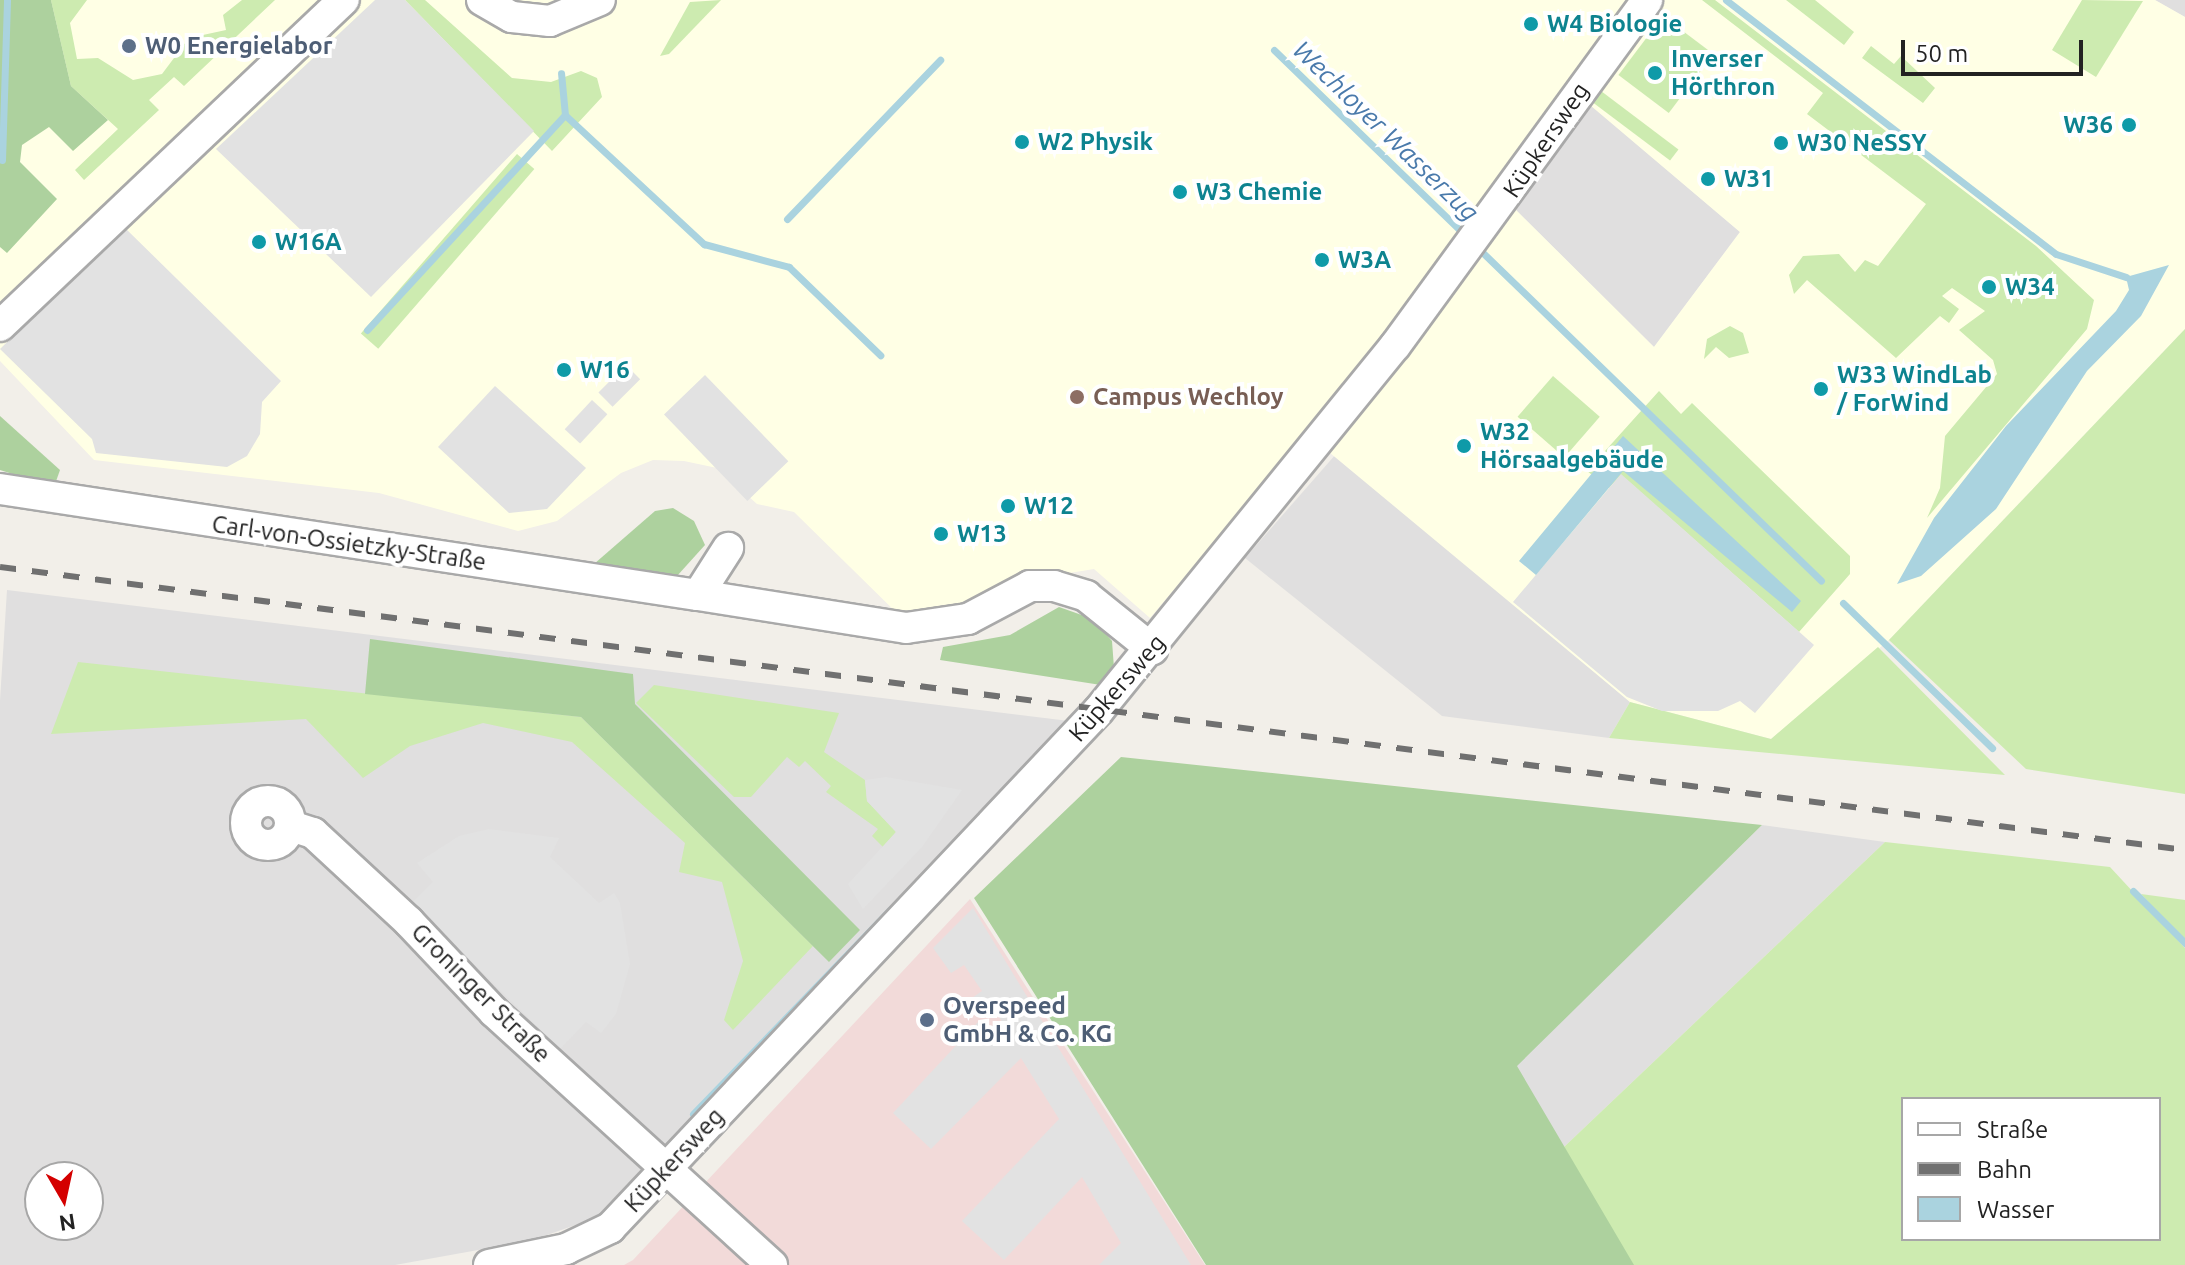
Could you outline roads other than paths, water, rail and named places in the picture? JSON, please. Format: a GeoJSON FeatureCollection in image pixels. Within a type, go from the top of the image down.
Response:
{"type":"FeatureCollection","features":[{"type":"Feature","properties":{"kind":"street"},"geometry":{"type":"LineString","coordinates":[[0,326],[344,0]]}},
{"type":"Feature","properties":{"kind":"street"},"geometry":{"type":"LineString","coordinates":[[482,0],[512,17],[550,21],[600,0]]}},
{"type":"Feature","properties":{"kind":"street","name":"Küpkersweg"},"geometry":{"type":"LineString","coordinates":[[489,1265],[566,1249],[610,1228],[1152,649],[1404,335],[1647,0]]}},
{"type":"Feature","properties":{"kind":"street","name":"Carl-von-Ossietzky-Straße"},"geometry":{"type":"LineString","coordinates":[[0,489],[906,628],[968,619],[1030,586],[1054,586],[1086,596],[1152,649]]}},
{"type":"Feature","properties":{"kind":"street"},"geometry":{"type":"LineString","coordinates":[[698,595],[728,548]]}},
{"type":"Feature","properties":{"kind":"street","name":"Groninger Straße"},"geometry":{"type":"LineString","coordinates":[[291,826],[313,833],[772,1265]]}},
{"type":"Feature","properties":{"kind":"water"},"geometry":{"type":"Polygon","coordinates":[[[2169,265],[2141,316],[2087,371],[1996,509],[1921,576],[1897,584],[1934,518],[2006,426],[2116,311],[2129,290],[2126,277],[2169,265]]]}},
{"type":"Feature","properties":{"kind":"water"},"geometry":{"type":"Polygon","coordinates":[[[1623,436],[1801,601],[1792,612],[1623,471],[1536,575],[1519,561],[1623,436]]]}},
{"type":"Feature","properties":{"kind":"waterway"},"geometry":{"type":"LineString","coordinates":[[2,160],[7,0]]}},
{"type":"Feature","properties":{"kind":"waterway"},"geometry":{"type":"LineString","coordinates":[[1726,0],[2056,254],[2126,277]]}},
{"type":"Feature","properties":{"kind":"waterway","name":"Wechloyer Wasserzug"},"geometry":{"type":"LineString","coordinates":[[1274,50],[1466,236]]}},
{"type":"Feature","properties":{"kind":"waterway"},"geometry":{"type":"LineString","coordinates":[[787,219],[940,60]]}},
{"type":"Feature","properties":{"kind":"waterway"},"geometry":{"type":"LineString","coordinates":[[367,330],[565,115],[561,73]]}},
{"type":"Feature","properties":{"kind":"waterway"},"geometry":{"type":"LineString","coordinates":[[565,115],[704,244],[789,267],[880,355]]}},
{"type":"Feature","properties":{"kind":"waterway","name":"Wechloyer Wasserzug"},"geometry":{"type":"LineString","coordinates":[[1482,252],[1821,581]]}},
{"type":"Feature","properties":{"kind":"waterway","name":"Wechloyer Wasserzug"},"geometry":{"type":"LineString","coordinates":[[1843,603],[1992,748]]}},
{"type":"Feature","properties":{"kind":"waterway","name":"Wechloyer Wasserzug"},"geometry":{"type":"LineString","coordinates":[[2133,891],[2185,943]]}},
{"type":"Feature","properties":{"kind":"waterway"},"geometry":{"type":"LineString","coordinates":[[693,1114],[892,908]]}},
{"type":"Feature","properties":{"kind":"railway"},"geometry":{"type":"LineString","coordinates":[[0,567],[2185,850]]}},
{"type":"Feature","properties":{"kind":"place","name":"W4 Biologie"},"geometry":{"type":"Point","coordinates":[1531,24]}},
{"type":"Feature","properties":{"kind":"place","name":"W0 Energielabor"},"geometry":{"type":"Point","coordinates":[129,46]}},
{"type":"Feature","properties":{"kind":"place","name":"Inverser Hörthron"},"geometry":{"type":"Point","coordinates":[1655,73]}},
{"type":"Feature","properties":{"kind":"place","name":"W36"},"geometry":{"type":"Point","coordinates":[2129,125]}},
{"type":"Feature","properties":{"kind":"place","name":"W2 Physik"},"geometry":{"type":"Point","coordinates":[1022,142]}},
{"type":"Feature","properties":{"kind":"place","name":"W30 NeSSY"},"geometry":{"type":"Point","coordinates":[1781,143]}},
{"type":"Feature","properties":{"kind":"place","name":"W31"},"geometry":{"type":"Point","coordinates":[1708,179]}},
{"type":"Feature","properties":{"kind":"place","name":"W3 Chemie"},"geometry":{"type":"Point","coordinates":[1180,192]}},
{"type":"Feature","properties":{"kind":"place","name":"W16A"},"geometry":{"type":"Point","coordinates":[259,242]}},
{"type":"Feature","properties":{"kind":"place","name":"W3A"},"geometry":{"type":"Point","coordinates":[1322,260]}},
{"type":"Feature","properties":{"kind":"place","name":"W34"},"geometry":{"type":"Point","coordinates":[1989,287]}},
{"type":"Feature","properties":{"kind":"place","name":"W16"},"geometry":{"type":"Point","coordinates":[564,370]}},
{"type":"Feature","properties":{"kind":"place","name":"W33 WindLab / ForWind"},"geometry":{"type":"Point","coordinates":[1821,389]}},
{"type":"Feature","properties":{"kind":"place","name":"Campus Wechloy"},"geometry":{"type":"Point","coordinates":[1077,397]}},
{"type":"Feature","properties":{"kind":"place","name":"W32 Hörsaalgebäude"},"geometry":{"type":"Point","coordinates":[1464,446]}},
{"type":"Feature","properties":{"kind":"place","name":"W12"},"geometry":{"type":"Point","coordinates":[1008,506]}},
{"type":"Feature","properties":{"kind":"place","name":"W13"},"geometry":{"type":"Point","coordinates":[941,534]}},
{"type":"Feature","properties":{"kind":"place","name":"Overspeed GmbH & Co. KG"},"geometry":{"type":"Point","coordinates":[927,1020]}}]}
